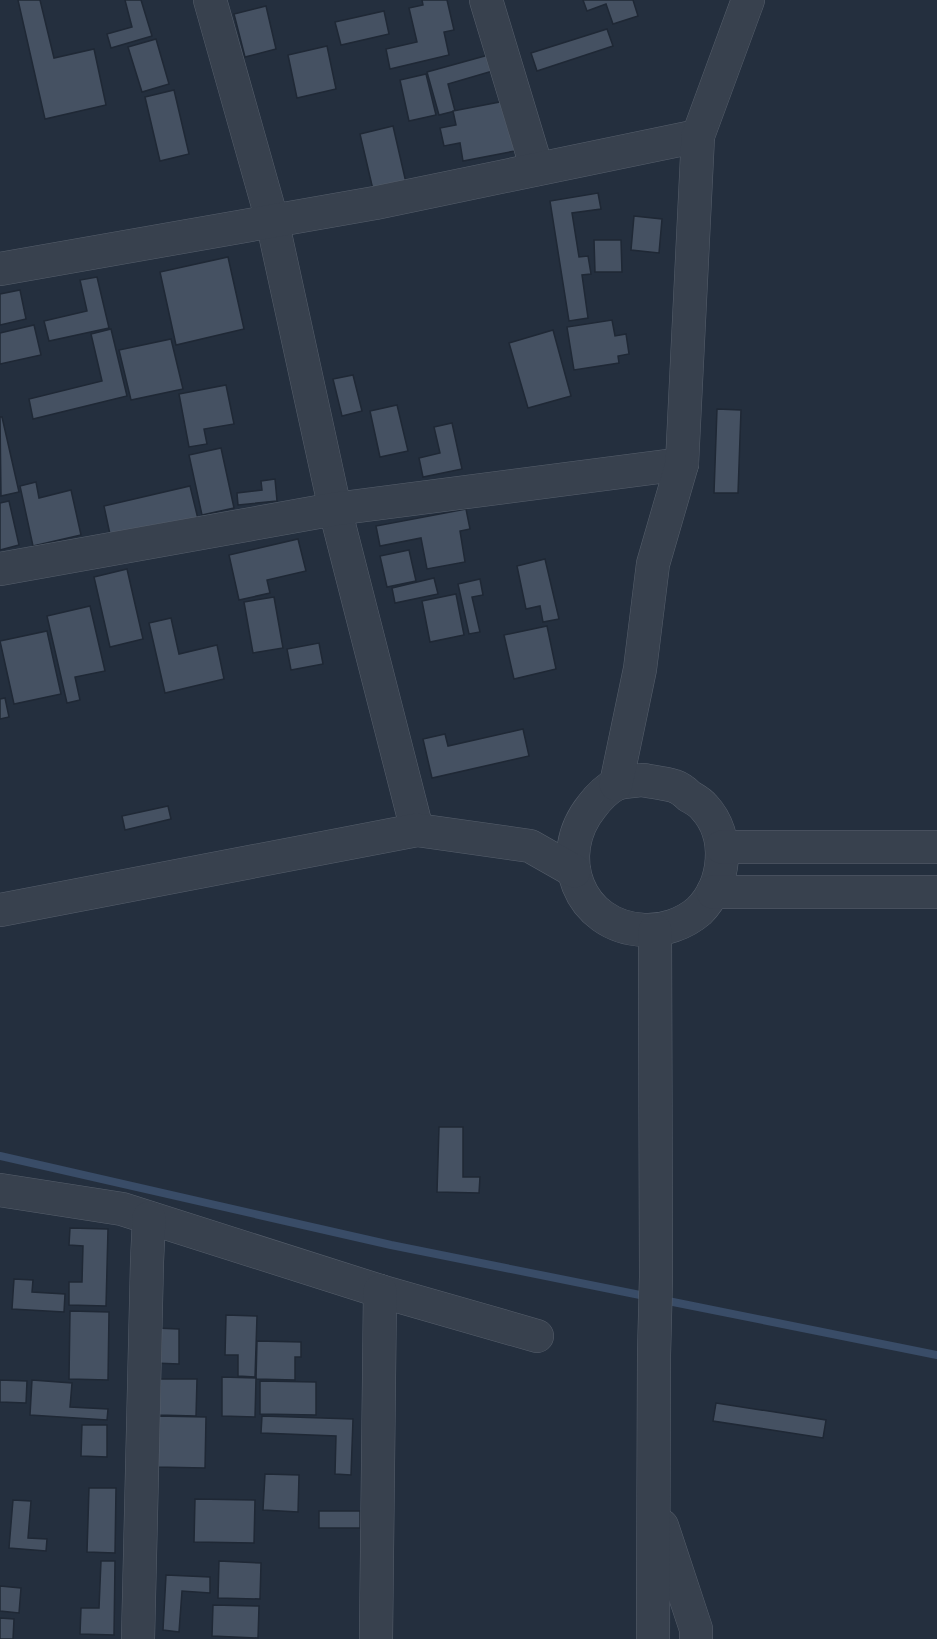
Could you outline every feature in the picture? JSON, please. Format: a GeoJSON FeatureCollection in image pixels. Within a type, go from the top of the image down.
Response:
{"type":"FeatureCollection","features":[{"type":"Feature","properties":{"kind":"street"},"geometry":{"type":"LineString","coordinates":[[210,0],[272,220],[335,509],[417,830]]}},
{"type":"Feature","properties":{"kind":"street"},"geometry":{"type":"LineString","coordinates":[[486,0],[537,169]]}},
{"type":"Feature","properties":{"kind":"street"},"geometry":{"type":"LineString","coordinates":[[616,784],[640,669],[653,564],[682,464],[698,136],[748,0]]}},
{"type":"Feature","properties":{"kind":"street"},"geometry":{"type":"LineString","coordinates":[[0,269],[375,203],[698,136]]}},
{"type":"Feature","properties":{"kind":"street"},"geometry":{"type":"LineString","coordinates":[[0,569],[335,509],[682,464]]}},
{"type":"Feature","properties":{"kind":"street"},"geometry":{"type":"LineString","coordinates":[[643,780],[676,786],[703,806],[712,818],[722,847],[721,870],[713,892],[698,911],[678,925],[655,931],[633,930],[612,923],[595,910],[581,892],[574,871],[572,851],[579,824],[596,800],[616,784],[643,780]]}},
{"type":"Feature","properties":{"kind":"street"},"geometry":{"type":"LineString","coordinates":[[0,910],[417,830],[530,846],[574,871]]}},
{"type":"Feature","properties":{"kind":"street"},"geometry":{"type":"LineString","coordinates":[[722,847],[937,847]]}},
{"type":"Feature","properties":{"kind":"street"},"geometry":{"type":"LineString","coordinates":[[713,892],[937,892]]}},
{"type":"Feature","properties":{"kind":"street"},"geometry":{"type":"LineString","coordinates":[[652,1639],[656,1277],[655,931]]}},
{"type":"Feature","properties":{"kind":"street"},"geometry":{"type":"LineString","coordinates":[[0,1190],[122,1209],[380,1291],[537,1336]]}},
{"type":"Feature","properties":{"kind":"street"},"geometry":{"type":"LineString","coordinates":[[138,1639],[149,1218]]}},
{"type":"Feature","properties":{"kind":"street"},"geometry":{"type":"LineString","coordinates":[[376,1639],[380,1291]]}},
{"type":"Feature","properties":{"kind":"street"},"geometry":{"type":"LineString","coordinates":[[653,1500],[696,1629],[696,1639]]}},
{"type":"Feature","properties":{"kind":"building"},"geometry":{"type":"Polygon","coordinates":[[[18,0],[40,0],[54,58],[94,49],[106,105],[45,119],[18,0]]]}},
{"type":"Feature","properties":{"kind":"building"},"geometry":{"type":"Polygon","coordinates":[[[125,0],[141,0],[152,36],[111,48],[107,34],[132,27],[125,0]]]}},
{"type":"Feature","properties":{"kind":"building"},"geometry":{"type":"Polygon","coordinates":[[[422,0],[447,0],[454,30],[444,32],[449,55],[390,69],[386,49],[417,42],[409,8],[423,5],[422,0]]]}},
{"type":"Feature","properties":{"kind":"building"},"geometry":{"type":"Polygon","coordinates":[[[583,0],[633,0],[638,16],[613,24],[606,4],[587,11],[583,0]]]}},
{"type":"Feature","properties":{"kind":"building"},"geometry":{"type":"Polygon","coordinates":[[[266,6],[276,49],[245,57],[234,14],[266,6]]]}},
{"type":"Feature","properties":{"kind":"building"},"geometry":{"type":"Polygon","coordinates":[[[384,11],[389,34],[341,45],[335,22],[384,11]]]}},
{"type":"Feature","properties":{"kind":"building"},"geometry":{"type":"Polygon","coordinates":[[[607,29],[613,46],[537,71],[531,53],[607,29]]]}},
{"type":"Feature","properties":{"kind":"building"},"geometry":{"type":"Polygon","coordinates":[[[156,39],[169,84],[142,92],[128,47],[156,39]]]}},
{"type":"Feature","properties":{"kind":"building"},"geometry":{"type":"Polygon","coordinates":[[[327,46],[336,89],[297,98],[288,55],[327,46]]]}},
{"type":"Feature","properties":{"kind":"building"},"geometry":{"type":"Polygon","coordinates":[[[492,54],[496,70],[448,84],[455,111],[439,115],[427,72],[492,54]]]}},
{"type":"Feature","properties":{"kind":"building"},"geometry":{"type":"Polygon","coordinates":[[[426,74],[436,115],[409,121],[400,80],[426,74]]]}},
{"type":"Feature","properties":{"kind":"building"},"geometry":{"type":"Polygon","coordinates":[[[174,90],[189,154],[160,161],[145,97],[174,90]]]}},
{"type":"Feature","properties":{"kind":"building"},"geometry":{"type":"Polygon","coordinates":[[[505,101],[515,151],[463,161],[460,143],[444,146],[440,128],[456,125],[453,111],[505,101]]]}},
{"type":"Feature","properties":{"kind":"building"},"geometry":{"type":"Polygon","coordinates":[[[393,126],[407,187],[374,194],[360,134],[393,126]]]}},
{"type":"Feature","properties":{"kind":"building"},"geometry":{"type":"Polygon","coordinates":[[[598,193],[601,209],[572,213],[579,257],[588,256],[591,274],[582,275],[588,318],[569,321],[550,201],[598,193]]]}},
{"type":"Feature","properties":{"kind":"building"},"geometry":{"type":"Polygon","coordinates":[[[634,216],[662,219],[659,253],[631,250],[634,216]]]}},
{"type":"Feature","properties":{"kind":"building"},"geometry":{"type":"Polygon","coordinates":[[[594,240],[621,240],[622,272],[595,272],[594,240]]]}},
{"type":"Feature","properties":{"kind":"building"},"geometry":{"type":"Polygon","coordinates":[[[228,257],[244,329],[176,345],[160,272],[228,257]]]}},
{"type":"Feature","properties":{"kind":"building"},"geometry":{"type":"Polygon","coordinates":[[[97,277],[109,328],[49,341],[44,321],[87,311],[80,280],[97,277]]]}},
{"type":"Feature","properties":{"kind":"building"},"geometry":{"type":"Polygon","coordinates":[[[20,290],[26,319],[0,325],[0,294],[20,290]]]}},
{"type":"Feature","properties":{"kind":"building"},"geometry":{"type":"Polygon","coordinates":[[[612,320],[615,336],[626,334],[629,354],[618,356],[619,363],[574,370],[567,327],[612,320]]]}},
{"type":"Feature","properties":{"kind":"building"},"geometry":{"type":"Polygon","coordinates":[[[34,325],[41,355],[0,364],[0,333],[34,325]]]}},
{"type":"Feature","properties":{"kind":"building"},"geometry":{"type":"Polygon","coordinates":[[[111,329],[127,396],[33,419],[29,399],[102,381],[91,334],[111,329]]]}},
{"type":"Feature","properties":{"kind":"building"},"geometry":{"type":"Polygon","coordinates":[[[553,330],[571,396],[528,408],[509,343],[553,330]]]}},
{"type":"Feature","properties":{"kind":"building"},"geometry":{"type":"Polygon","coordinates":[[[171,339],[183,389],[131,400],[119,350],[171,339]]]}},
{"type":"Feature","properties":{"kind":"building"},"geometry":{"type":"Polygon","coordinates":[[[353,375],[362,411],[342,416],[333,379],[353,375]]]}},
{"type":"Feature","properties":{"kind":"building"},"geometry":{"type":"Polygon","coordinates":[[[226,385],[234,424],[204,429],[207,444],[189,447],[179,394],[226,385]]]}},
{"type":"Feature","properties":{"kind":"building"},"geometry":{"type":"Polygon","coordinates":[[[397,405],[408,451],[380,457],[370,411],[397,405]]]}},
{"type":"Feature","properties":{"kind":"building"},"geometry":{"type":"Polygon","coordinates":[[[717,409],[741,410],[738,493],[714,493],[717,409]]]}},
{"type":"Feature","properties":{"kind":"building"},"geometry":{"type":"Polygon","coordinates":[[[0,417],[2,417],[19,492],[1,496],[0,417]]]}},
{"type":"Feature","properties":{"kind":"building"},"geometry":{"type":"Polygon","coordinates":[[[452,423],[462,469],[423,477],[419,458],[440,453],[434,427],[452,423]]]}},
{"type":"Feature","properties":{"kind":"building"},"geometry":{"type":"Polygon","coordinates":[[[221,448],[234,508],[202,515],[189,455],[221,448]]]}},
{"type":"Feature","properties":{"kind":"building"},"geometry":{"type":"Polygon","coordinates":[[[275,479],[277,501],[238,505],[237,493],[262,490],[261,481],[275,479]]]}},
{"type":"Feature","properties":{"kind":"building"},"geometry":{"type":"Polygon","coordinates":[[[36,482],[39,498],[71,490],[81,535],[33,546],[20,486],[36,482]]]}},
{"type":"Feature","properties":{"kind":"building"},"geometry":{"type":"Polygon","coordinates":[[[190,486],[198,519],[111,539],[104,506],[190,486]]]}},
{"type":"Feature","properties":{"kind":"building"},"geometry":{"type":"Polygon","coordinates":[[[9,501],[19,545],[0,550],[0,503],[9,501]]]}},
{"type":"Feature","properties":{"kind":"building"},"geometry":{"type":"Polygon","coordinates":[[[466,509],[470,529],[460,531],[465,562],[427,569],[421,538],[380,546],[376,526],[466,509]]]}},
{"type":"Feature","properties":{"kind":"building"},"geometry":{"type":"Polygon","coordinates":[[[298,539],[306,571],[267,580],[270,593],[239,600],[229,555],[298,539]]]}},
{"type":"Feature","properties":{"kind":"building"},"geometry":{"type":"Polygon","coordinates":[[[409,550],[416,581],[387,587],[380,556],[409,550]]]}},
{"type":"Feature","properties":{"kind":"building"},"geometry":{"type":"Polygon","coordinates":[[[545,559],[559,619],[543,622],[540,606],[526,609],[517,566],[545,559]]]}},
{"type":"Feature","properties":{"kind":"building"},"geometry":{"type":"Polygon","coordinates":[[[127,569],[143,639],[110,647],[94,577],[127,569]]]}},
{"type":"Feature","properties":{"kind":"building"},"geometry":{"type":"Polygon","coordinates":[[[434,578],[438,594],[395,603],[392,588],[434,578]]]}},
{"type":"Feature","properties":{"kind":"building"},"geometry":{"type":"Polygon","coordinates":[[[480,579],[483,595],[472,597],[480,632],[469,634],[458,584],[480,579]]]}},
{"type":"Feature","properties":{"kind":"building"},"geometry":{"type":"Polygon","coordinates":[[[456,594],[464,635],[430,642],[422,601],[456,594]]]}},
{"type":"Feature","properties":{"kind":"building"},"geometry":{"type":"Polygon","coordinates":[[[274,597],[283,648],[253,653],[244,602],[274,597]]]}},
{"type":"Feature","properties":{"kind":"building"},"geometry":{"type":"Polygon","coordinates":[[[90,606],[105,671],[75,677],[80,700],[67,703],[47,616],[90,606]]]}},
{"type":"Feature","properties":{"kind":"building"},"geometry":{"type":"Polygon","coordinates":[[[171,618],[179,654],[217,645],[224,679],[165,693],[149,623],[171,618]]]}},
{"type":"Feature","properties":{"kind":"building"},"geometry":{"type":"Polygon","coordinates":[[[547,626],[556,669],[514,679],[504,635],[547,626]]]}},
{"type":"Feature","properties":{"kind":"building"},"geometry":{"type":"Polygon","coordinates":[[[47,631],[61,694],[14,704],[0,641],[47,631]]]}},
{"type":"Feature","properties":{"kind":"building"},"geometry":{"type":"Polygon","coordinates":[[[319,643],[323,664],[291,670],[287,649],[319,643]]]}},
{"type":"Feature","properties":{"kind":"building"},"geometry":{"type":"Polygon","coordinates":[[[5,698],[9,717],[0,719],[0,699],[5,698]]]}},
{"type":"Feature","properties":{"kind":"building"},"geometry":{"type":"Polygon","coordinates":[[[523,729],[529,756],[432,778],[423,739],[445,734],[448,746],[523,729]]]}},
{"type":"Feature","properties":{"kind":"building"},"geometry":{"type":"Polygon","coordinates":[[[168,806],[171,819],[125,830],[122,816],[168,806]]]}},
{"type":"Feature","properties":{"kind":"building"},"geometry":{"type":"Polygon","coordinates":[[[439,1127],[463,1127],[463,1177],[480,1177],[479,1193],[437,1192],[439,1127]]]}},
{"type":"Feature","properties":{"kind":"building"},"geometry":{"type":"Polygon","coordinates":[[[70,1228],[108,1229],[106,1306],[69,1305],[69,1282],[82,1282],[83,1246],[69,1245],[70,1228]]]}},
{"type":"Feature","properties":{"kind":"building"},"geometry":{"type":"Polygon","coordinates":[[[14,1279],[33,1280],[32,1292],[65,1294],[64,1312],[12,1309],[14,1279]]]}},
{"type":"Feature","properties":{"kind":"building"},"geometry":{"type":"Polygon","coordinates":[[[70,1311],[109,1312],[108,1380],[69,1379],[70,1311]]]}},
{"type":"Feature","properties":{"kind":"building"},"geometry":{"type":"Polygon","coordinates":[[[226,1315],[257,1316],[255,1377],[238,1376],[238,1355],[225,1355],[226,1315]]]}},
{"type":"Feature","properties":{"kind":"building"},"geometry":{"type":"Polygon","coordinates":[[[155,1328],[179,1329],[179,1364],[154,1363],[155,1328]]]}},
{"type":"Feature","properties":{"kind":"building"},"geometry":{"type":"Polygon","coordinates":[[[257,1341],[301,1342],[301,1357],[295,1357],[295,1380],[256,1379],[257,1341]]]}},
{"type":"Feature","properties":{"kind":"building"},"geometry":{"type":"Polygon","coordinates":[[[222,1377],[256,1378],[255,1417],[222,1416],[222,1377]]]}},
{"type":"Feature","properties":{"kind":"building"},"geometry":{"type":"Polygon","coordinates":[[[157,1379],[197,1379],[196,1416],[157,1415],[157,1379]]]}},
{"type":"Feature","properties":{"kind":"building"},"geometry":{"type":"Polygon","coordinates":[[[0,1380],[27,1381],[26,1403],[0,1402],[0,1380]]]}},
{"type":"Feature","properties":{"kind":"building"},"geometry":{"type":"Polygon","coordinates":[[[32,1380],[72,1383],[70,1407],[108,1409],[107,1420],[30,1415],[32,1380]]]}},
{"type":"Feature","properties":{"kind":"building"},"geometry":{"type":"Polygon","coordinates":[[[260,1381],[316,1382],[316,1415],[260,1414],[260,1381]]]}},
{"type":"Feature","properties":{"kind":"building"},"geometry":{"type":"Polygon","coordinates":[[[716,1403],[826,1420],[823,1438],[713,1421],[716,1403]]]}},
{"type":"Feature","properties":{"kind":"building"},"geometry":{"type":"Polygon","coordinates":[[[156,1416],[206,1417],[205,1468],[155,1467],[156,1416]]]}},
{"type":"Feature","properties":{"kind":"building"},"geometry":{"type":"Polygon","coordinates":[[[262,1416],[353,1419],[351,1475],[335,1474],[336,1436],[261,1433],[262,1416]]]}},
{"type":"Feature","properties":{"kind":"building"},"geometry":{"type":"Polygon","coordinates":[[[82,1425],[107,1425],[107,1457],[81,1456],[82,1425]]]}},
{"type":"Feature","properties":{"kind":"building"},"geometry":{"type":"Polygon","coordinates":[[[265,1474],[299,1475],[298,1512],[263,1510],[265,1474]]]}},
{"type":"Feature","properties":{"kind":"building"},"geometry":{"type":"Polygon","coordinates":[[[89,1488],[116,1488],[115,1553],[87,1552],[89,1488]]]}},
{"type":"Feature","properties":{"kind":"building"},"geometry":{"type":"Polygon","coordinates":[[[195,1499],[255,1500],[254,1543],[194,1542],[195,1499]]]}},
{"type":"Feature","properties":{"kind":"building"},"geometry":{"type":"Polygon","coordinates":[[[13,1500],[31,1501],[28,1538],[47,1539],[46,1551],[9,1548],[13,1500]]]}},
{"type":"Feature","properties":{"kind":"building"},"geometry":{"type":"Polygon","coordinates":[[[319,1511],[360,1511],[360,1528],[319,1528],[319,1511]]]}},
{"type":"Feature","properties":{"kind":"building"},"geometry":{"type":"Polygon","coordinates":[[[101,1561],[115,1561],[114,1635],[80,1634],[81,1608],[99,1608],[101,1561]]]}},
{"type":"Feature","properties":{"kind":"building"},"geometry":{"type":"Polygon","coordinates":[[[219,1561],[261,1563],[260,1599],[218,1598],[219,1561]]]}},
{"type":"Feature","properties":{"kind":"building"},"geometry":{"type":"Polygon","coordinates":[[[166,1575],[210,1577],[210,1593],[182,1591],[179,1632],[163,1630],[166,1575]]]}},
{"type":"Feature","properties":{"kind":"building"},"geometry":{"type":"Polygon","coordinates":[[[0,1586],[21,1588],[19,1613],[0,1611],[0,1586]]]}},
{"type":"Feature","properties":{"kind":"building"},"geometry":{"type":"Polygon","coordinates":[[[213,1605],[259,1606],[258,1638],[212,1636],[213,1605]]]}},
{"type":"Feature","properties":{"kind":"building"},"geometry":{"type":"Polygon","coordinates":[[[0,1618],[14,1619],[13,1639],[0,1639],[0,1618]]]}},
{"type":"Feature","properties":{"kind":"waterway"},"geometry":{"type":"LineString","coordinates":[[0,1156],[391,1245],[650,1297]]}},
{"type":"Feature","properties":{"kind":"waterway"},"geometry":{"type":"LineString","coordinates":[[663,1300],[937,1355]]}}]}
